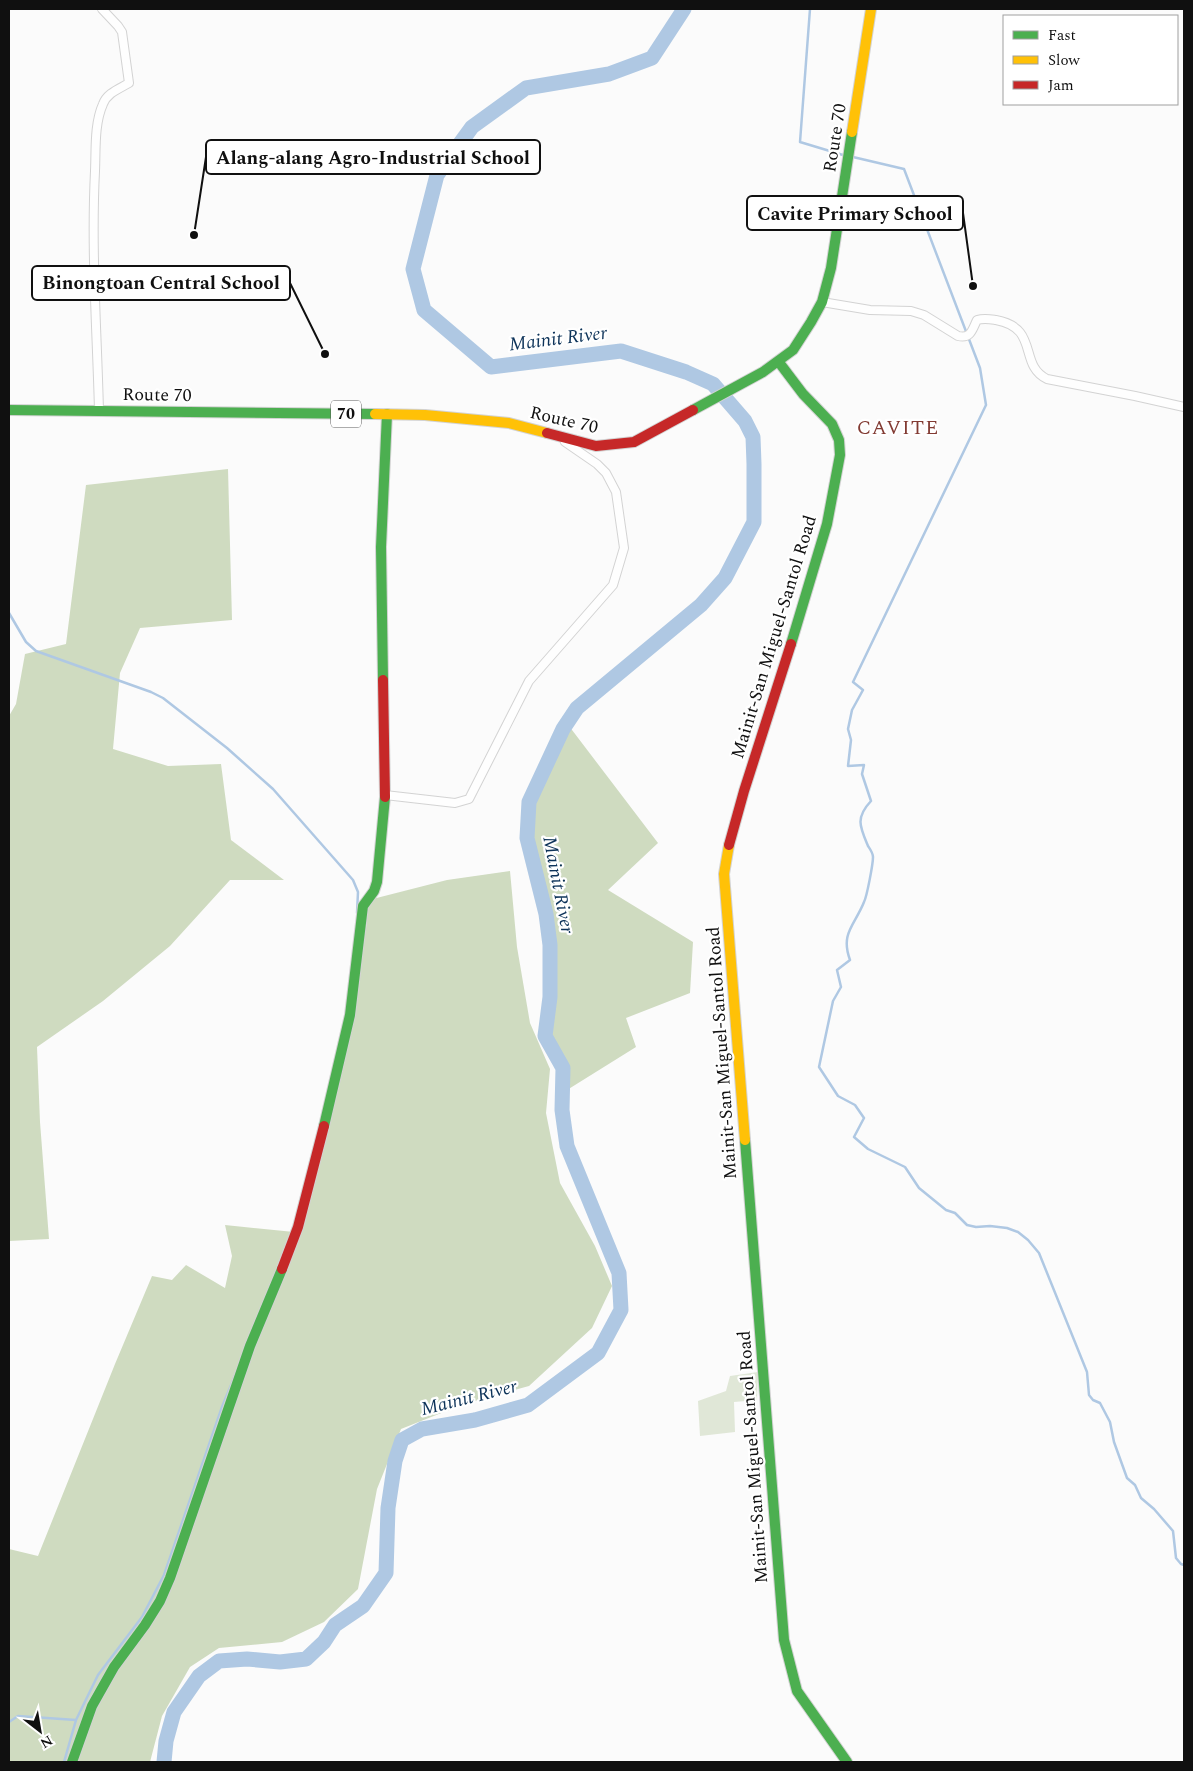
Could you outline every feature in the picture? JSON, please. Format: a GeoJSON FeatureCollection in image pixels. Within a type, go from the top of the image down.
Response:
{"type":"FeatureCollection","features":[{"type":"Feature","properties":{"kind":"main road","name":"Route 70"},"geometry":{"type":"LineString","coordinates":[[9,410],[425,415],[509,424],[596,446],[620,445],[634,442],[763,372],[793,350],[822,302],[831,268],[871,9]]}},
{"type":"Feature","properties":{"kind":"main road","name":"Mainit-San Miguel-Santol Road"},"geometry":{"type":"LineString","coordinates":[[778,361],[803,394],[832,424],[839,440],[840,456],[827,524],[775,698],[744,792],[730,841],[724,874],[784,1640],[798,1691],[847,1762]]}},
{"type":"Feature","properties":{"kind":"main road"},"geometry":{"type":"LineString","coordinates":[[72,1762],[92,1706],[114,1667],[145,1625],[160,1600],[170,1578],[250,1346],[294,1238],[309,1186],[350,1015],[363,906],[374,891],[377,882],[385,795],[381,547],[387,414]]}},
{"type":"Feature","properties":{"kind":"street"},"geometry":{"type":"LineString","coordinates":[[99,411],[93,201],[96,132],[102,104],[108,95],[129,83],[122,32],[102,9]]}},
{"type":"Feature","properties":{"kind":"street"},"geometry":{"type":"LineString","coordinates":[[822,302],[870,310],[911,312],[924,315],[958,336],[967,336],[977,320],[982,318],[1008,322],[1023,336],[1039,376],[1184,407]]}},
{"type":"Feature","properties":{"kind":"street"},"geometry":{"type":"LineString","coordinates":[[385,795],[455,803],[469,799],[529,680],[613,585],[624,548],[616,492],[606,473],[597,464],[555,435]]}},
{"type":"Feature","properties":{"kind":"green space"},"geometry":{"type":"Polygon","coordinates":[[[228,469],[232,620],[140,628],[120,673],[113,749],[168,766],[221,764],[231,840],[284,880],[230,880],[170,946],[103,1001],[37,1047],[40,1122],[49,1239],[9,1241],[9,716],[16,704],[25,654],[66,644],[86,485],[228,469]]]}},
{"type":"Feature","properties":{"kind":"green space"},"geometry":{"type":"Polygon","coordinates":[[[569,726],[658,843],[608,890],[693,942],[690,993],[626,1018],[636,1047],[567,1090],[563,1068],[545,1036],[550,990],[546,914],[527,838],[529,802],[558,739],[569,726]]]}},
{"type":"Feature","properties":{"kind":"green space"},"geometry":{"type":"Polygon","coordinates":[[[510,871],[517,947],[530,1023],[550,1069],[546,1113],[560,1183],[595,1246],[612,1286],[592,1328],[529,1386],[464,1404],[401,1429],[377,1489],[358,1589],[324,1622],[282,1642],[219,1648],[190,1667],[162,1716],[150,1762],[9,1762],[9,1549],[38,1556],[152,1276],[172,1280],[186,1265],[225,1288],[232,1256],[225,1225],[294,1232],[348,1015],[367,923],[357,903],[447,880],[510,871]]]}},
{"type":"Feature","properties":{"kind":"green space"},"geometry":{"type":"Polygon","coordinates":[[[758,1372],[757,1400],[734,1402],[735,1432],[700,1436],[698,1401],[726,1391],[730,1376],[758,1372]]]}},
{"type":"Feature","properties":{"kind":"waterway","name":"Mainit River"},"geometry":{"type":"LineString","coordinates":[[164,1762],[166,1741],[174,1712],[199,1676],[219,1661],[247,1659],[280,1662],[306,1659],[324,1642],[335,1625],[363,1606],[386,1573],[388,1508],[395,1461],[402,1440],[422,1429],[475,1420],[528,1405],[598,1353],[621,1310],[619,1273],[567,1146],[562,1110],[563,1068],[545,1036],[550,997],[550,945],[546,914],[527,838],[529,802],[563,729],[577,708],[701,605],[725,578],[754,522],[753,437],[745,421],[713,384],[686,372],[621,351],[491,367],[424,310],[413,269],[437,175],[472,127],[526,88],[609,74],[652,58],[684,9]]}},
{"type":"Feature","properties":{"kind":"waterway"},"geometry":{"type":"LineString","coordinates":[[810,9],[800,142],[843,155]]}},
{"type":"Feature","properties":{"kind":"waterway"},"geometry":{"type":"LineString","coordinates":[[853,157],[904,169],[980,368],[986,405],[853,682],[863,690],[852,710],[848,729],[851,740],[848,766],[864,765],[862,774],[871,801],[866,807],[860,823],[873,861],[865,899],[848,936],[847,951],[850,960],[837,970],[841,987],[833,1001],[819,1067],[838,1096],[855,1105],[864,1118],[854,1137],[868,1149],[905,1167],[919,1188],[946,1210],[955,1213],[967,1225],[1007,1228],[1018,1232],[1039,1253],[1087,1372],[1089,1395],[1093,1400],[1100,1403],[1110,1422],[1114,1442],[1127,1478],[1135,1485],[1141,1498],[1154,1509],[1173,1531],[1176,1558],[1184,1565]]}},
{"type":"Feature","properties":{"kind":"waterway"},"geometry":{"type":"LineString","coordinates":[[9,613],[26,642],[36,651],[163,698],[227,748],[273,789],[353,880],[358,892],[357,913]]}},
{"type":"Feature","properties":{"kind":"waterway"},"geometry":{"type":"LineString","coordinates":[[64,1762],[76,1720],[98,1675],[142,1617],[164,1575],[222,1407],[236,1373]]}},
{"type":"Feature","properties":{"kind":"waterway"},"geometry":{"type":"LineString","coordinates":[[9,1722],[18,1716],[76,1720]]}},
{"type":"Feature","properties":{"kind":"traffic: fast"},"geometry":{"type":"LineString","coordinates":[[693,410],[763,372],[793,350],[811,322],[822,302],[831,268],[852,132]]}},
{"type":"Feature","properties":{"kind":"traffic: fast"},"geometry":{"type":"LineString","coordinates":[[778,361],[803,394],[832,424],[839,440],[840,455],[827,524],[791,644]]}},
{"type":"Feature","properties":{"kind":"traffic: fast"},"geometry":{"type":"LineString","coordinates":[[9,410],[375,414]]}},
{"type":"Feature","properties":{"kind":"traffic: fast"},"geometry":{"type":"LineString","coordinates":[[383,680],[381,547],[387,414]]}},
{"type":"Feature","properties":{"kind":"traffic: fast"},"geometry":{"type":"LineString","coordinates":[[324,1126],[350,1015],[363,906],[374,891],[377,882],[385,797]]}},
{"type":"Feature","properties":{"kind":"traffic: fast"},"geometry":{"type":"LineString","coordinates":[[745,1140],[784,1640],[797,1691],[847,1762]]}},
{"type":"Feature","properties":{"kind":"traffic: fast"},"geometry":{"type":"LineString","coordinates":[[72,1762],[92,1706],[114,1667],[160,1601],[170,1578],[250,1346],[282,1269]]}},
{"type":"Feature","properties":{"kind":"traffic: slow"},"geometry":{"type":"LineString","coordinates":[[852,132],[871,9]]}},
{"type":"Feature","properties":{"kind":"traffic: slow"},"geometry":{"type":"LineString","coordinates":[[375,414],[425,415],[509,423],[547,433]]}},
{"type":"Feature","properties":{"kind":"traffic: slow"},"geometry":{"type":"LineString","coordinates":[[729,845],[724,874],[745,1140]]}},
{"type":"Feature","properties":{"kind":"traffic: jam"},"geometry":{"type":"LineString","coordinates":[[547,433],[596,446],[634,442],[693,410]]}},
{"type":"Feature","properties":{"kind":"traffic: jam"},"geometry":{"type":"LineString","coordinates":[[729,845],[744,791],[791,644]]}},
{"type":"Feature","properties":{"kind":"traffic: jam"},"geometry":{"type":"LineString","coordinates":[[383,680],[385,797]]}},
{"type":"Feature","properties":{"kind":"traffic: jam"},"geometry":{"type":"LineString","coordinates":[[282,1269],[298,1227],[324,1126]]}},
{"type":"Feature","properties":{"kind":"place","name":"Alang-alang Agro-Industrial School"},"geometry":{"type":"Point","coordinates":[194,235]}},
{"type":"Feature","properties":{"kind":"place","name":"Cavite Primary School"},"geometry":{"type":"Point","coordinates":[973,286]}},
{"type":"Feature","properties":{"kind":"place","name":"Binongtoan Central School"},"geometry":{"type":"Point","coordinates":[325,354]}},
{"type":"Feature","properties":{"kind":"district","name":"CAVITE"},"geometry":{"type":"Point","coordinates":[898,428]}}]}
